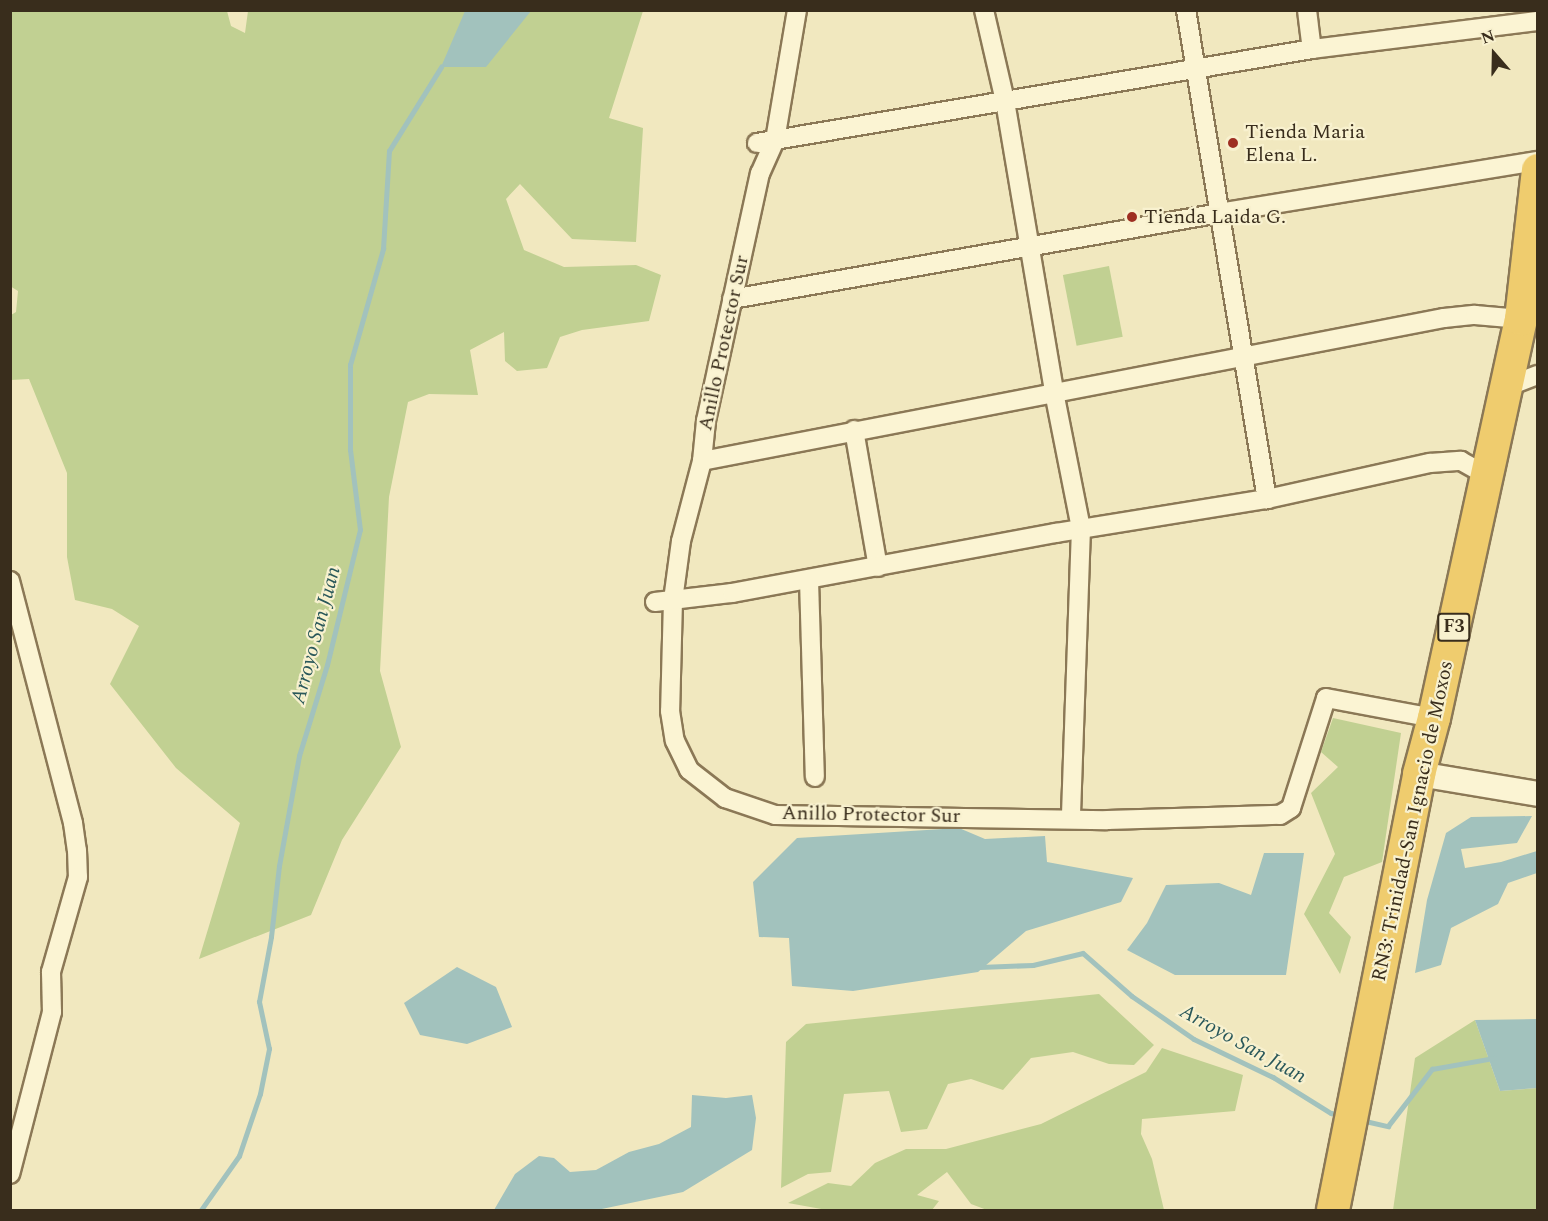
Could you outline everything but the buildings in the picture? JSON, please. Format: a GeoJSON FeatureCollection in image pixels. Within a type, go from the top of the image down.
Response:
{"type":"FeatureCollection","features":[{"type":"Feature","properties":{"kind":"highway","name":"RN3: Trinidad-San Ignacio de Moxos"},"geometry":{"type":"LineString","coordinates":[[1333,1210],[1419,774],[1434,718],[1521,319],[1538,170]]}},
{"type":"Feature","properties":{"kind":"street","name":"Anillo Protector Sur"},"geometry":{"type":"LineString","coordinates":[[797,10],[706,421],[702,461],[664,601],[670,711],[675,741],[689,770],[725,798],[775,815],[1071,819],[1280,815],[1291,808],[1326,698],[1434,718]]}},
{"type":"Feature","properties":{"kind":"street"},"geometry":{"type":"LineString","coordinates":[[984,10],[1005,101],[1054,392],[1081,528],[1071,819]]}},
{"type":"Feature","properties":{"kind":"street"},"geometry":{"type":"LineString","coordinates":[[1186,10],[1267,499]]}},
{"type":"Feature","properties":{"kind":"street"},"geometry":{"type":"LineString","coordinates":[[1307,10],[1312,49]]}},
{"type":"Feature","properties":{"kind":"street"},"geometry":{"type":"LineString","coordinates":[[766,142],[1312,49],[1538,21]]}},
{"type":"Feature","properties":{"kind":"street"},"geometry":{"type":"LineString","coordinates":[[732,300],[1219,213],[1538,161]]}},
{"type":"Feature","properties":{"kind":"street"},"geometry":{"type":"LineString","coordinates":[[702,461],[1444,318],[1474,315],[1521,319]]}},
{"type":"Feature","properties":{"kind":"street"},"geometry":{"type":"LineString","coordinates":[[1506,387],[1538,375]]}},
{"type":"Feature","properties":{"kind":"street"},"geometry":{"type":"LineString","coordinates":[[854,430],[879,567]]}},
{"type":"Feature","properties":{"kind":"street"},"geometry":{"type":"LineString","coordinates":[[664,601],[809,580],[1081,528],[1267,499],[1430,464],[1461,461],[1488,476]]}},
{"type":"Feature","properties":{"kind":"street"},"geometry":{"type":"LineString","coordinates":[[809,580],[815,777]]}},
{"type":"Feature","properties":{"kind":"street"},"geometry":{"type":"LineString","coordinates":[[10,581],[73,823],[78,877],[51,972],[52,1012],[10,1174]]}},
{"type":"Feature","properties":{"kind":"street"},"geometry":{"type":"LineString","coordinates":[[1419,774],[1538,794]]}},
{"type":"Feature","properties":{"kind":"green space"},"geometry":{"type":"Polygon","coordinates":[[[11,11],[227,11],[231,26],[245,33],[248,11],[643,11],[609,118],[643,128],[636,242],[572,239],[520,184],[506,199],[524,250],[564,267],[636,265],[661,275],[649,321],[582,330],[560,337],[547,368],[517,371],[505,361],[504,332],[470,350],[478,395],[429,394],[408,402],[389,497],[380,671],[401,747],[342,840],[311,915],[199,959],[240,823],[176,768],[110,684],[139,626],[112,609],[75,600],[67,557],[67,473],[29,379],[11,380],[11,315],[16,312],[18,291],[10,286],[11,11]]]}},
{"type":"Feature","properties":{"kind":"green space"},"geometry":{"type":"Polygon","coordinates":[[[1109,266],[1123,337],[1077,346],[1063,275],[1109,266]]]}},
{"type":"Feature","properties":{"kind":"green space"},"geometry":{"type":"Polygon","coordinates":[[[1333,718],[1401,733],[1382,862],[1344,877],[1329,913],[1351,937],[1340,974],[1304,914],[1335,854],[1311,793],[1338,767],[1321,752],[1333,718]]]}},
{"type":"Feature","properties":{"kind":"green space"},"geometry":{"type":"Polygon","coordinates":[[[1099,994],[1154,1045],[1134,1065],[1109,1064],[1073,1052],[1031,1058],[1003,1090],[971,1079],[948,1084],[927,1129],[901,1132],[889,1091],[844,1094],[831,1172],[808,1174],[781,1188],[786,1042],[806,1024],[1099,994]]]}},
{"type":"Feature","properties":{"kind":"green space"},"geometry":{"type":"Polygon","coordinates":[[[1475,1020],[1500,1091],[1537,1088],[1537,1210],[1393,1210],[1415,1058],[1475,1020]]]}},
{"type":"Feature","properties":{"kind":"green space"},"geometry":{"type":"Polygon","coordinates":[[[1162,1048],[1243,1075],[1235,1111],[1142,1119],[1141,1134],[1152,1159],[1164,1210],[987,1210],[971,1204],[947,1172],[917,1195],[939,1201],[932,1210],[827,1210],[788,1203],[828,1183],[851,1186],[875,1163],[906,1149],[946,1149],[1041,1124],[1146,1072],[1162,1048]]]}},
{"type":"Feature","properties":{"kind":"water"},"geometry":{"type":"Polygon","coordinates":[[[465,10],[531,11],[486,67],[441,67],[465,10]]]}},
{"type":"Feature","properties":{"kind":"water"},"geometry":{"type":"Polygon","coordinates":[[[1532,816],[1517,843],[1461,849],[1465,868],[1501,862],[1537,851],[1537,873],[1508,883],[1498,904],[1451,928],[1441,965],[1415,973],[1427,900],[1446,833],[1471,817],[1532,816]]]}},
{"type":"Feature","properties":{"kind":"water"},"geometry":{"type":"Polygon","coordinates":[[[959,828],[985,839],[1045,836],[1047,862],[1133,878],[1121,902],[1026,931],[978,972],[853,991],[792,986],[789,938],[759,937],[753,882],[797,838],[959,828]]]}},
{"type":"Feature","properties":{"kind":"water"},"geometry":{"type":"Polygon","coordinates":[[[1264,853],[1304,853],[1286,975],[1175,975],[1127,950],[1147,923],[1166,885],[1219,883],[1251,895],[1264,853]]]}},
{"type":"Feature","properties":{"kind":"water"},"geometry":{"type":"Polygon","coordinates":[[[457,967],[496,987],[512,1027],[467,1044],[420,1035],[404,1003],[457,967]]]}},
{"type":"Feature","properties":{"kind":"water"},"geometry":{"type":"Polygon","coordinates":[[[1537,1019],[1537,1088],[1500,1091],[1475,1020],[1537,1019]]]}},
{"type":"Feature","properties":{"kind":"water"},"geometry":{"type":"Polygon","coordinates":[[[692,1095],[726,1098],[752,1095],[756,1118],[752,1150],[683,1192],[597,1210],[494,1210],[515,1174],[539,1156],[554,1158],[570,1172],[596,1170],[629,1152],[659,1144],[691,1127],[692,1095]]]}},
{"type":"Feature","properties":{"kind":"waterway","name":"Arroyo San Juan"},"geometry":{"type":"LineString","coordinates":[[201,1210],[239,1156],[260,1094],[269,1049],[259,1002],[271,937],[279,866],[299,756],[327,665],[360,530],[350,450],[350,365],[383,249],[389,151],[441,67]]}},
{"type":"Feature","properties":{"kind":"waterway","name":"Arroyo San Juan"},"geometry":{"type":"LineString","coordinates":[[980,967],[1033,965],[1083,953],[1132,996],[1194,1039],[1273,1077],[1331,1113],[1341,1115]]}},
{"type":"Feature","properties":{"kind":"waterway","name":"Arroyo San Juan"},"geometry":{"type":"LineString","coordinates":[[1361,1120],[1388,1126],[1432,1069],[1494,1058]]}},
{"type":"Feature","properties":{"kind":"place","name":"Tienda Maria Elena L."},"geometry":{"type":"Point","coordinates":[1233,143]}},
{"type":"Feature","properties":{"kind":"place","name":"Tienda Laida G."},"geometry":{"type":"Point","coordinates":[1132,217]}}]}
